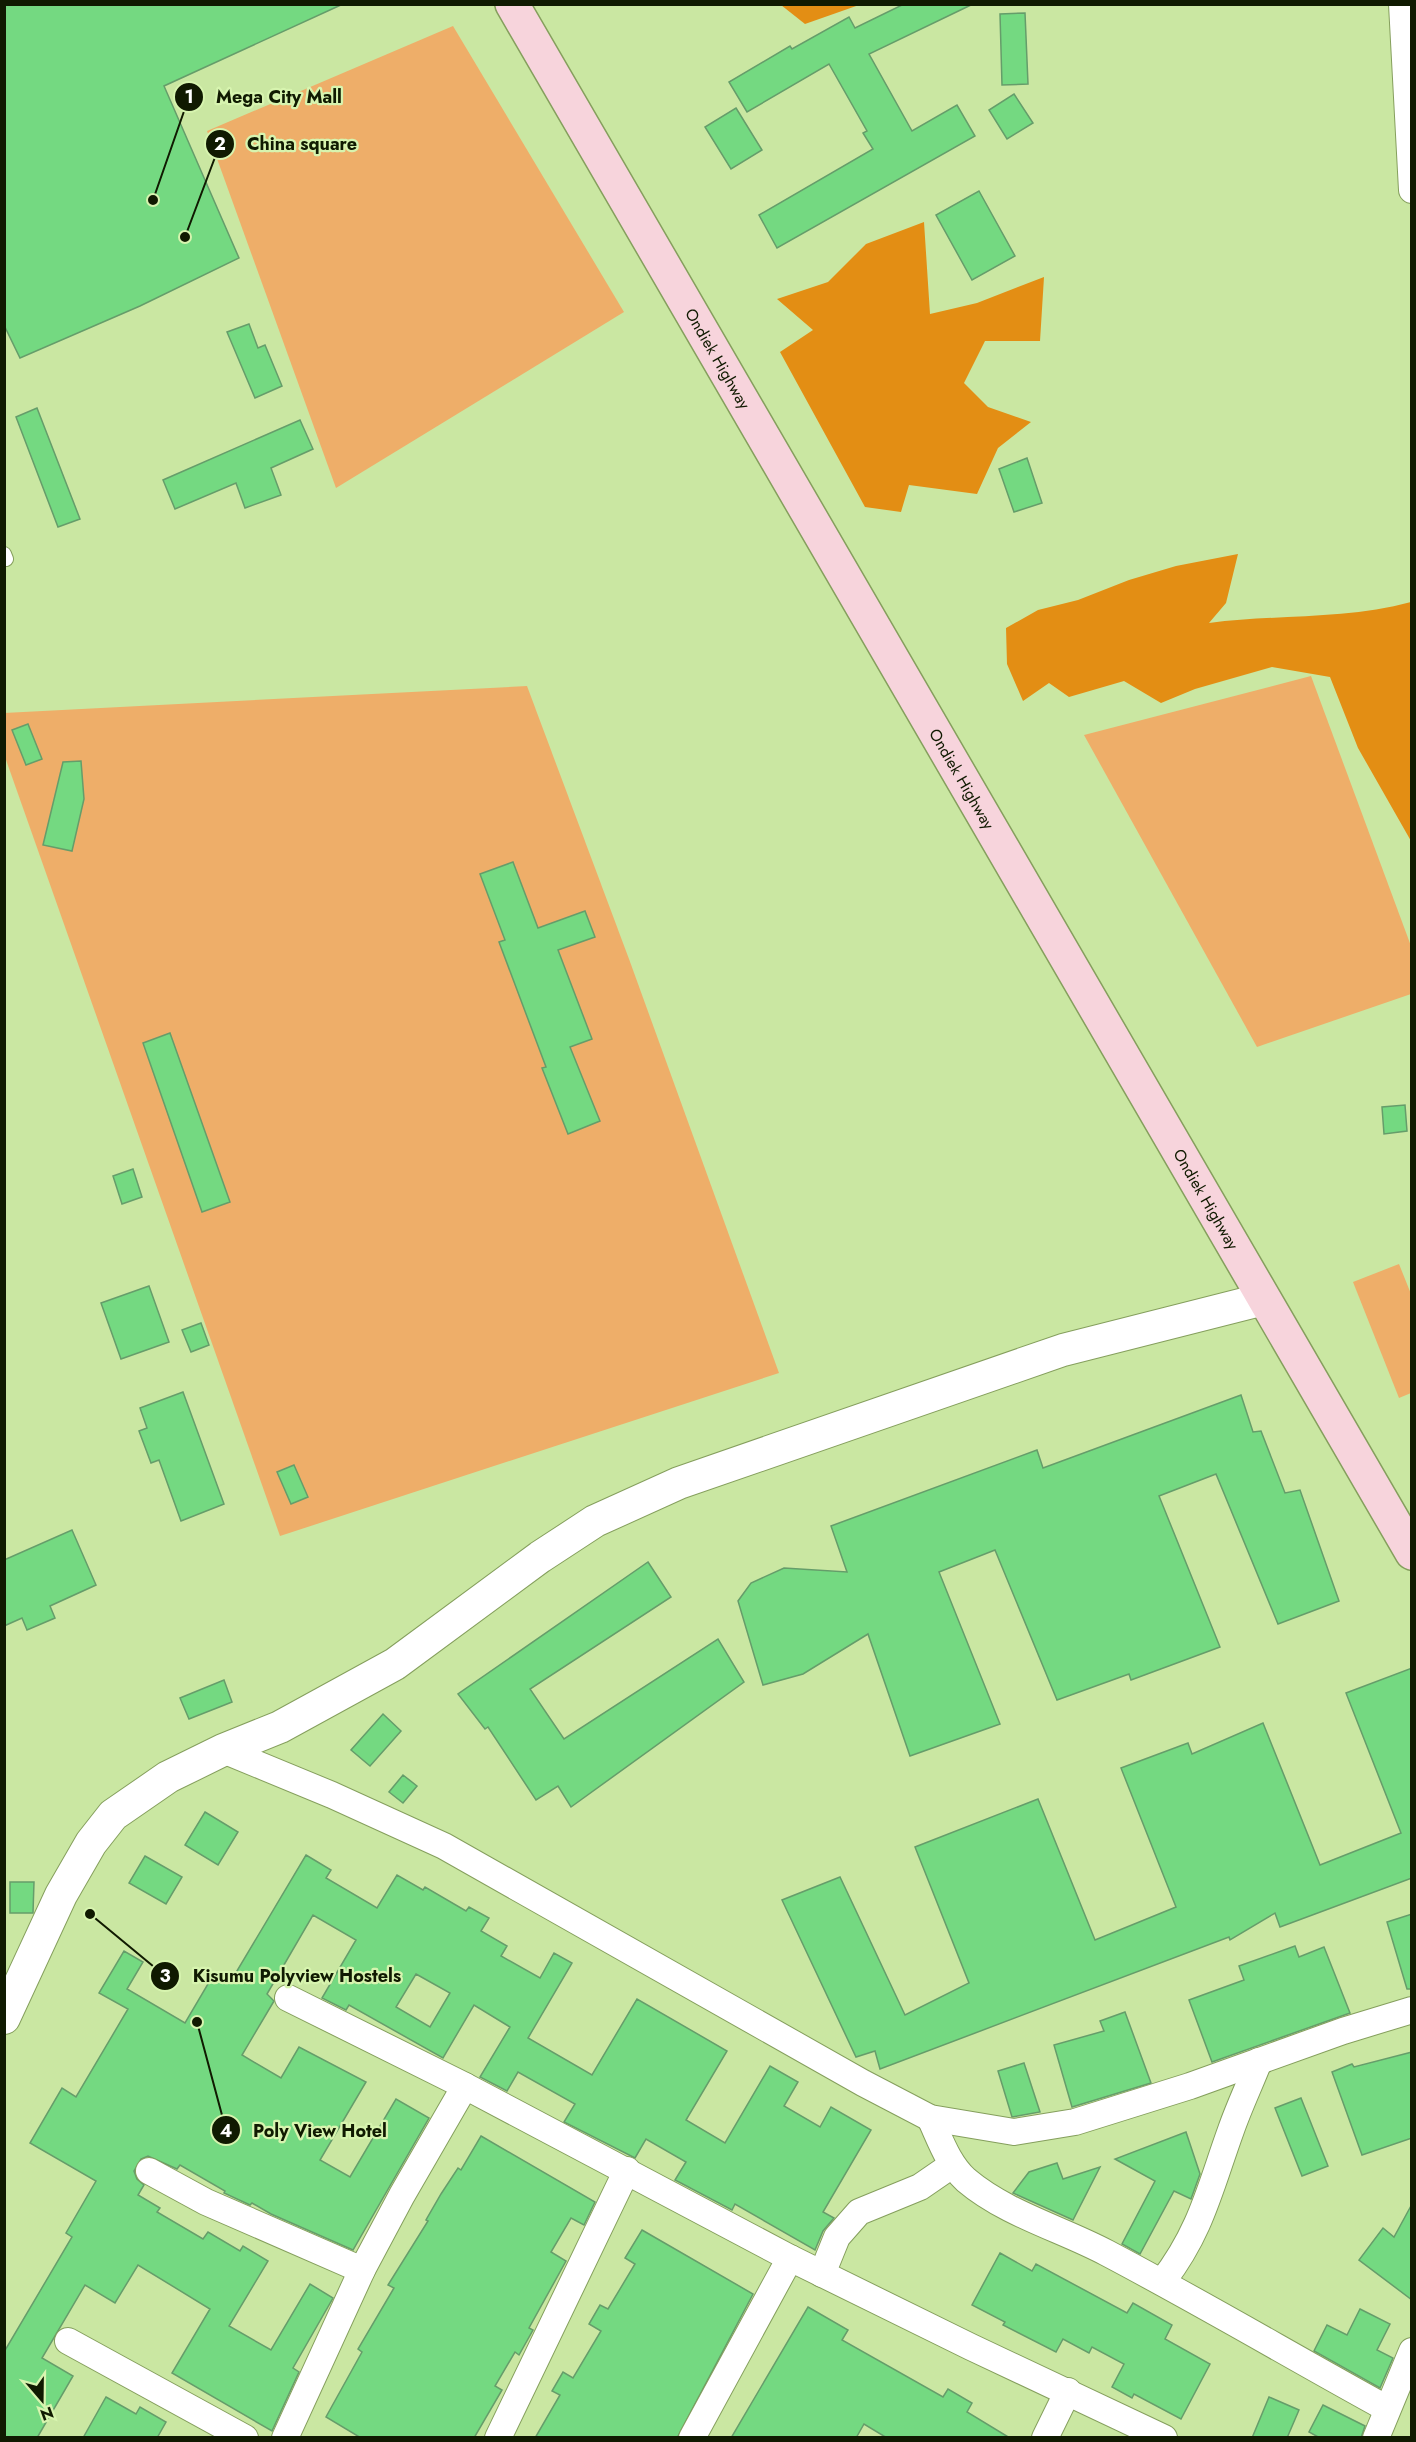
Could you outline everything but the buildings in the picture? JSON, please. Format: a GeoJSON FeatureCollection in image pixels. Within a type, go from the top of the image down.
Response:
{"type":"FeatureCollection","features":[{"type":"Feature","properties":{"kind":"main road","name":"Ondiek Highway"},"geometry":{"type":"LineString","coordinates":[[512,4],[1412,1553]]}},
{"type":"Feature","properties":{"kind":"street"},"geometry":{"type":"LineString","coordinates":[[1402,4],[1410,119],[1412,190]]}},
{"type":"Feature","properties":{"kind":"street"},"geometry":{"type":"LineString","coordinates":[[4,2018],[61,1895],[91,1843],[113,1815],[168,1777],[223,1750],[280,1727],[395,1664],[540,1557],[595,1521],[679,1483],[1063,1350],[1264,1299]]}},
{"type":"Feature","properties":{"kind":"street"},"geometry":{"type":"LineString","coordinates":[[223,1750],[332,1795],[444,1846],[863,2083],[930,2118],[1014,2132],[1075,2122],[1412,2010]]}},
{"type":"Feature","properties":{"kind":"street"},"geometry":{"type":"LineString","coordinates":[[288,1998],[465,2086],[790,2258],[1164,2438]]}},
{"type":"Feature","properties":{"kind":"street"},"geometry":{"type":"LineString","coordinates":[[1162,2282],[1181,2258],[1204,2212],[1231,2130],[1259,2061]]}},
{"type":"Feature","properties":{"kind":"street"},"geometry":{"type":"LineString","coordinates":[[285,2438],[362,2270],[465,2086]]}},
{"type":"Feature","properties":{"kind":"street"},"geometry":{"type":"LineString","coordinates":[[930,2118],[952,2165],[964,2179],[994,2200],[1087,2242],[1386,2408]]}},
{"type":"Feature","properties":{"kind":"street"},"geometry":{"type":"LineString","coordinates":[[822,2274],[837,2237],[860,2212],[920,2187],[952,2165]]}},
{"type":"Feature","properties":{"kind":"street"},"geometry":{"type":"LineString","coordinates":[[498,2438],[627,2170]]}},
{"type":"Feature","properties":{"kind":"street"},"geometry":{"type":"LineString","coordinates":[[149,2171],[206,2202],[362,2270]]}},
{"type":"Feature","properties":{"kind":"street"},"geometry":{"type":"LineString","coordinates":[[692,2438],[790,2258]]}},
{"type":"Feature","properties":{"kind":"street"},"geometry":{"type":"LineString","coordinates":[[68,2341],[245,2438]]}},
{"type":"Feature","properties":{"kind":"street"},"geometry":{"type":"LineString","coordinates":[[1376,2438],[1386,2408],[1412,2351]]}},
{"type":"Feature","properties":{"kind":"street"},"geometry":{"type":"LineString","coordinates":[[1045,2438],[1068,2391]]}},
{"type":"Feature","properties":{"kind":"shaded area"},"geometry":{"type":"Polygon","coordinates":[[[781,5],[859,5],[805,24],[781,5]]]}},
{"type":"Feature","properties":{"kind":"shaded area"},"geometry":{"type":"Polygon","coordinates":[[[453,26],[624,312],[336,488],[207,131],[453,26]]]}},
{"type":"Feature","properties":{"kind":"shaded area"},"geometry":{"type":"Polygon","coordinates":[[[924,222],[930,314],[977,303],[1044,277],[1040,341],[985,341],[964,383],[988,407],[1031,422],[998,448],[977,494],[909,485],[901,512],[865,507],[780,352],[813,330],[777,299],[828,282],[866,244],[924,222]]]}},
{"type":"Feature","properties":{"kind":"shaded area"},"geometry":{"type":"Polygon","coordinates":[[[1238,554],[1226,603],[1209,623],[1361,612],[1411,602],[1411,841],[1358,748],[1330,677],[1272,667],[1195,689],[1161,703],[1124,681],[1069,697],[1049,683],[1023,701],[1007,664],[1006,628],[1038,610],[1078,600],[1129,580],[1176,566],[1238,554]]]}},
{"type":"Feature","properties":{"kind":"shaded area"},"geometry":{"type":"Polygon","coordinates":[[[1311,676],[1411,946],[1411,994],[1257,1047],[1084,735],[1311,676]]]}},
{"type":"Feature","properties":{"kind":"shaded area"},"geometry":{"type":"Polygon","coordinates":[[[527,686],[779,1373],[280,1536],[5,757],[4,713],[527,686]]]}},
{"type":"Feature","properties":{"kind":"shaded area"},"geometry":{"type":"Polygon","coordinates":[[[1399,1264],[1411,1294],[1411,1393],[1399,1398],[1353,1282],[1399,1264]]]}},
{"type":"Feature","properties":{"kind":"place","name":"Mega City Mall"},"geometry":{"type":"Point","coordinates":[153,200]}},
{"type":"Feature","properties":{"kind":"place","name":"China square"},"geometry":{"type":"Point","coordinates":[185,237]}},
{"type":"Feature","properties":{"kind":"place","name":"Kisumu Polyview Hostels"},"geometry":{"type":"Point","coordinates":[90,1914]}},
{"type":"Feature","properties":{"kind":"place","name":"Poly View Hotel"},"geometry":{"type":"Point","coordinates":[197,2022]}}]}
